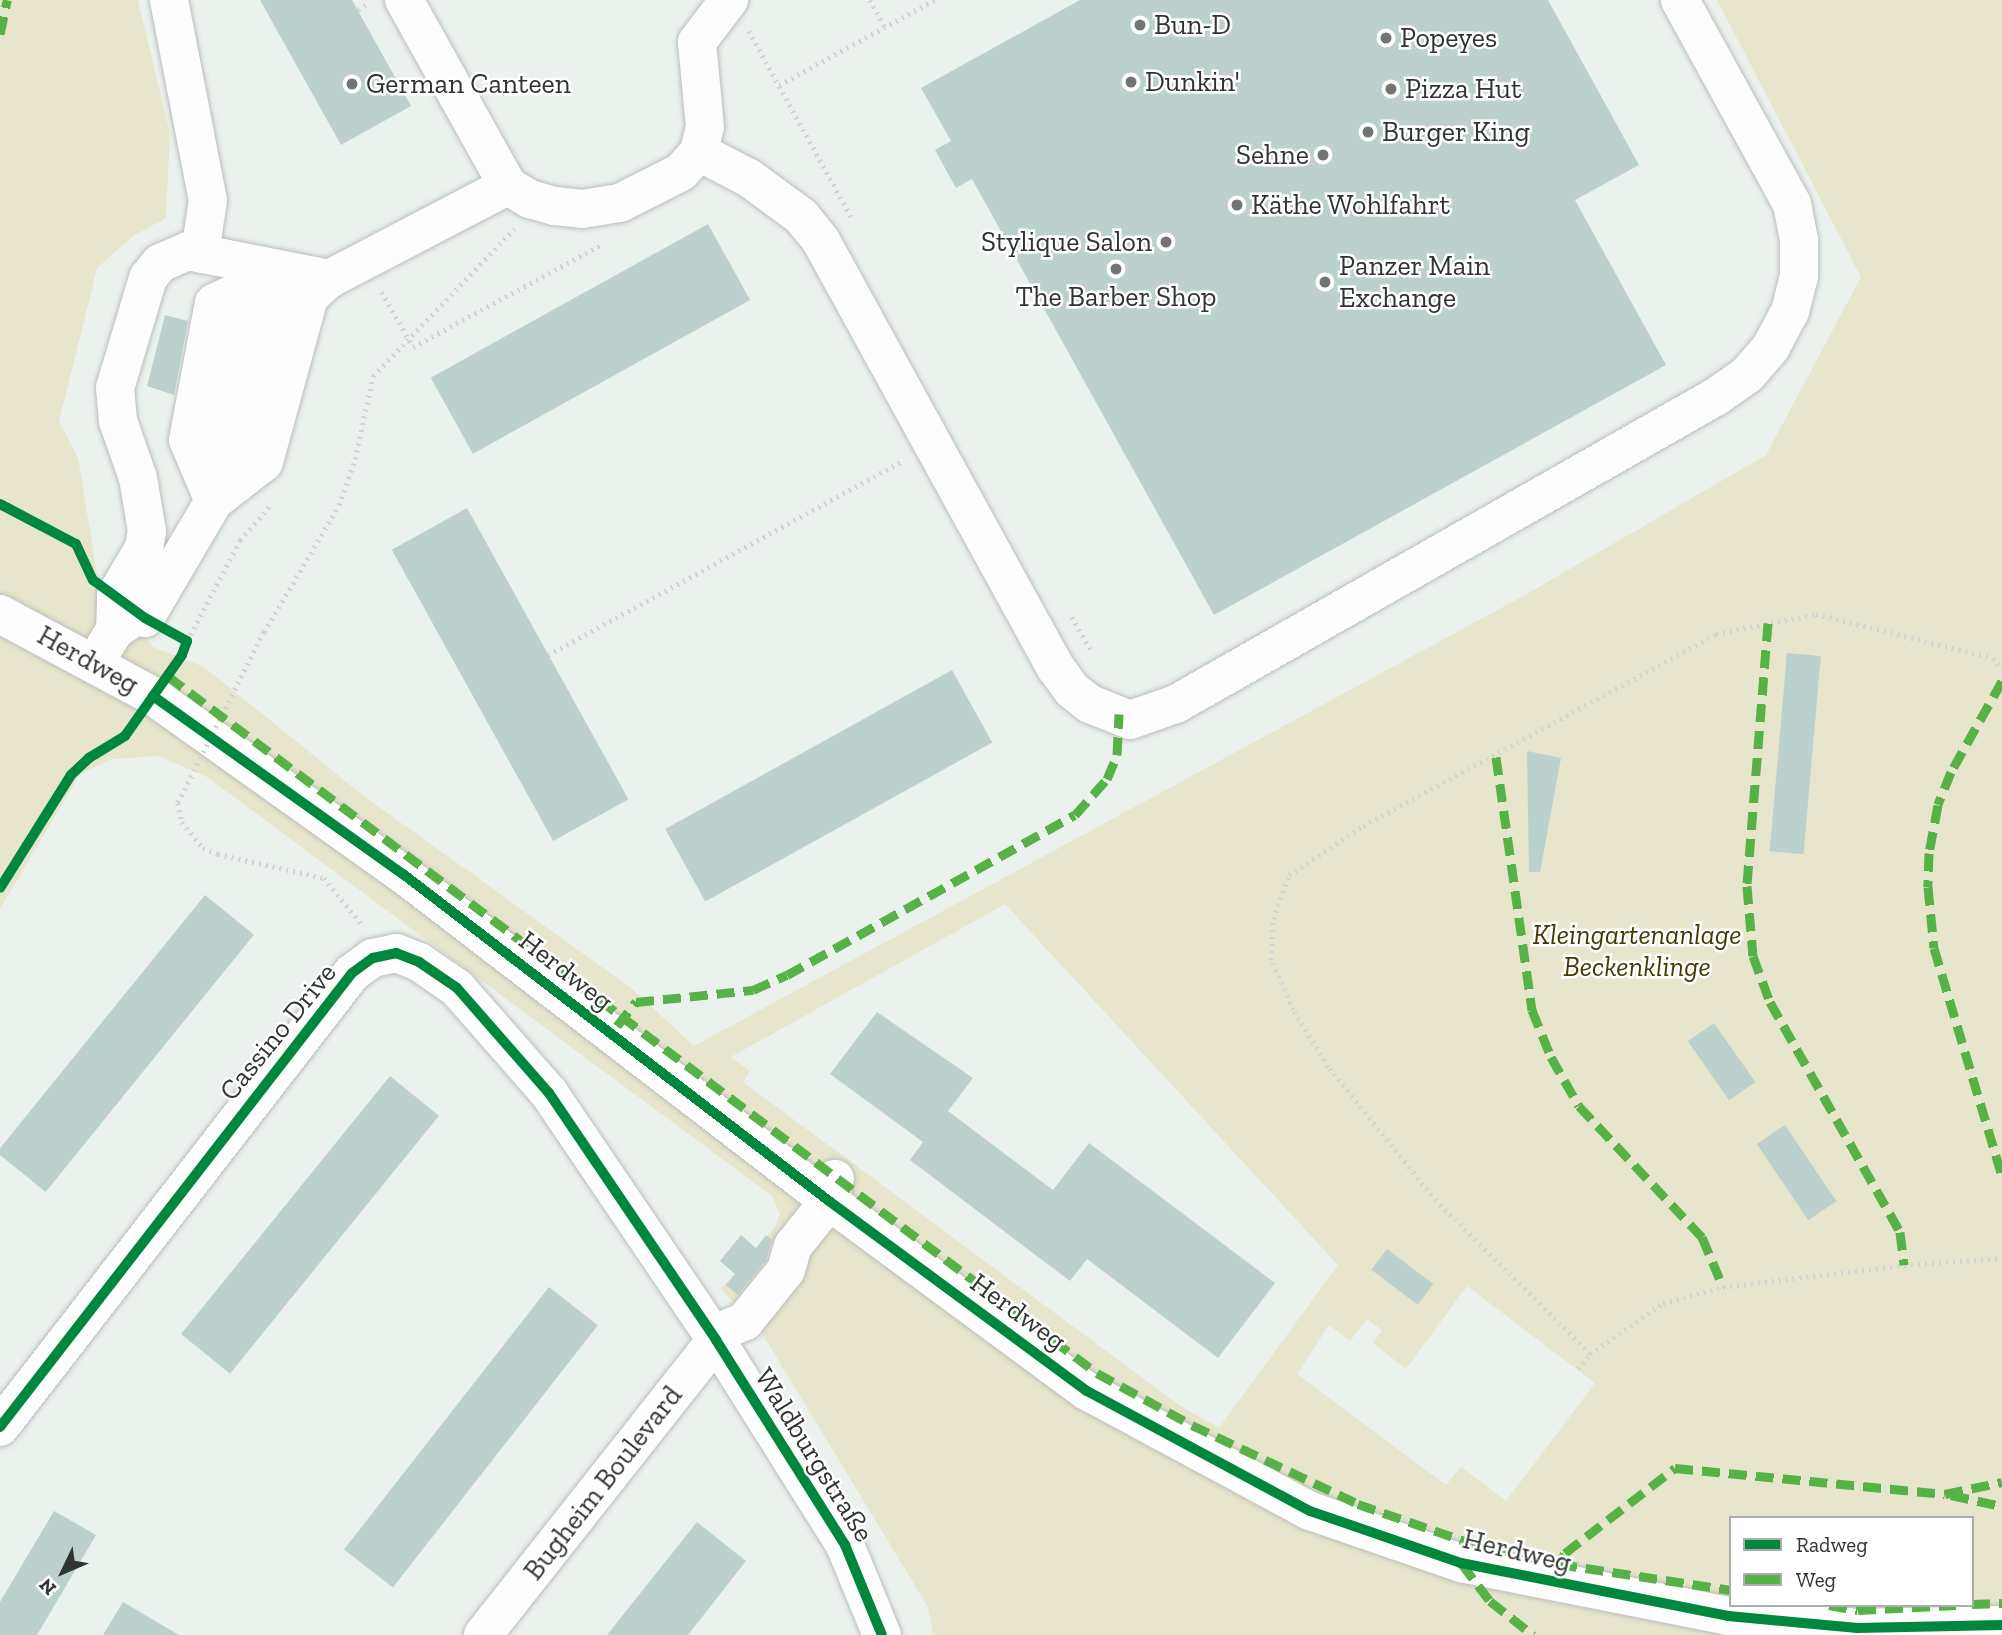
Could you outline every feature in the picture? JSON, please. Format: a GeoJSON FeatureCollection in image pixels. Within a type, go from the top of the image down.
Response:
{"type":"FeatureCollection","features":[{"type":"Feature","properties":{"kind":"street"},"geometry":{"type":"LineString","coordinates":[[169,0],[208,200],[200,253]]}},
{"type":"Feature","properties":{"kind":"street"},"geometry":{"type":"LineString","coordinates":[[404,0],[519,192]]}},
{"type":"Feature","properties":{"kind":"street"},"geometry":{"type":"LineString","coordinates":[[214,500],[188,440],[214,303],[229,296],[289,294],[519,192],[582,209],[620,203],[681,172],[699,152],[705,127],[696,42],[729,0]]}},
{"type":"Feature","properties":{"kind":"street"},"geometry":{"type":"LineString","coordinates":[[699,152],[778,196],[821,241],[1056,668],[1090,704],[1130,720],[1176,704],[1717,396],[1747,375],[1771,347],[1790,312],[1799,277],[1799,240],[1792,204],[1681,0]]}},
{"type":"Feature","properties":{"kind":"street"},"geometry":{"type":"LineString","coordinates":[[115,630],[116,595],[144,548],[148,531],[138,478],[118,421],[116,388],[121,362],[148,278],[174,254],[200,253],[289,294]]}},
{"type":"Feature","properties":{"kind":"street"},"geometry":{"type":"LineString","coordinates":[[93,662],[115,630],[139,614],[145,618],[214,500],[264,463],[289,294]]}},
{"type":"Feature","properties":{"kind":"street","name":"Herdweg"},"geometry":{"type":"LineString","coordinates":[[0,614],[153,696],[403,874],[832,1190],[1087,1391],[1310,1511],[1461,1563],[1728,1616],[1857,1628],[2002,1625]]}},
{"type":"Feature","properties":{"kind":"street","name":"Cassino Drive"},"geometry":{"type":"LineString","coordinates":[[0,1427],[352,973],[373,958],[396,953],[419,962],[457,988],[485,1017],[549,1093],[720,1335]]}},
{"type":"Feature","properties":{"kind":"street","name":"Bugheim Boulevard"},"geometry":{"type":"LineString","coordinates":[[483,1635],[720,1335],[735,1299],[770,1257],[793,1246],[832,1190]]}},
{"type":"Feature","properties":{"kind":"street","name":"Waldburgstraße"},"geometry":{"type":"LineString","coordinates":[[720,1335],[845,1545],[882,1635]]}},
{"type":"Feature","properties":{"kind":"path"},"geometry":{"type":"LineString","coordinates":[[870,0],[885,27]]}},
{"type":"Feature","properties":{"kind":"path"},"geometry":{"type":"LineString","coordinates":[[779,85],[934,0]]}},
{"type":"Feature","properties":{"kind":"path"},"geometry":{"type":"LineString","coordinates":[[373,958],[365,928],[324,878],[218,854],[203,848],[181,822],[178,803],[264,632],[339,505],[355,459],[373,376],[510,235],[519,192]]}},
{"type":"Feature","properties":{"kind":"path"},"geometry":{"type":"LineString","coordinates":[[821,241],[853,219]]}},
{"type":"Feature","properties":{"kind":"path"},"geometry":{"type":"LineString","coordinates":[[375,280],[413,347],[615,237]]}},
{"type":"Feature","properties":{"kind":"path"},"geometry":{"type":"LineString","coordinates":[[548,655],[933,443]]}},
{"type":"Feature","properties":{"kind":"path"},"geometry":{"type":"LineString","coordinates":[[187,641],[240,540],[271,505],[275,493]]}},
{"type":"Feature","properties":{"kind":"path"},"geometry":{"type":"LineString","coordinates":[[1590,1354],[1436,1201],[1328,1067],[1271,960],[1273,919],[1289,875],[1363,826],[1716,634],[1816,614],[1993,658],[2002,669]]}},
{"type":"Feature","properties":{"kind":"path"},"geometry":{"type":"LineString","coordinates":[[1578,1370],[1590,1354],[1663,1303],[1723,1287],[1904,1265],[2002,1258]]}},
{"type":"Feature","properties":{"kind":"green space","name":"Kleingartenanlage Beckenklinge"},"geometry":{"type":"Polygon","coordinates":[[[0,0],[138,0],[170,134],[166,218],[133,236],[97,268],[59,421],[78,458],[97,573],[153,647],[204,667],[365,797],[631,988],[694,1046],[1527,594],[1766,455],[1861,277],[1717,0],[2002,0],[2002,1635],[933,1635],[928,1607],[760,1330],[721,1289],[775,1227],[780,1214],[772,1196],[207,777],[158,756],[112,759],[80,774],[0,909],[0,0]],[[1005,904],[731,1057],[750,1071],[743,1082],[1179,1405],[1219,1428],[1338,1265],[1005,904]],[[1467,1286],[1406,1369],[1373,1343],[1382,1330],[1367,1319],[1350,1341],[1329,1325],[1297,1374],[1446,1485],[1461,1467],[1506,1501],[1595,1383],[1467,1286]]]}},
{"type":"Feature","properties":{"kind":"building"},"geometry":{"type":"Polygon","coordinates":[[[260,0],[352,0],[411,106],[341,145],[260,0]]]}},
{"type":"Feature","properties":{"kind":"building","name":"Panzer Main Exchange"},"geometry":{"type":"Polygon","coordinates":[[[1080,0],[1548,0],[1639,165],[1575,200],[1666,365],[1214,615],[972,179],[956,188],[935,150],[951,141],[921,88],[1080,0]]]}},
{"type":"Feature","properties":{"kind":"building"},"geometry":{"type":"Polygon","coordinates":[[[708,224],[750,300],[473,454],[431,378],[708,224]]]}},
{"type":"Feature","properties":{"kind":"building"},"geometry":{"type":"Polygon","coordinates":[[[165,315],[188,321],[174,395],[147,386],[165,315]]]}},
{"type":"Feature","properties":{"kind":"building"},"geometry":{"type":"Polygon","coordinates":[[[467,508],[628,799],[553,841],[392,550],[467,508]]]}},
{"type":"Feature","properties":{"kind":"building"},"geometry":{"type":"Polygon","coordinates":[[[1787,653],[1821,656],[1804,854],[1770,851],[1787,653]]]}},
{"type":"Feature","properties":{"kind":"building"},"geometry":{"type":"Polygon","coordinates":[[[952,670],[992,743],[705,902],[665,829],[952,670]]]}},
{"type":"Feature","properties":{"kind":"building"},"geometry":{"type":"Polygon","coordinates":[[[1527,751],[1561,758],[1540,872],[1529,872],[1527,751]]]}},
{"type":"Feature","properties":{"kind":"building"},"geometry":{"type":"Polygon","coordinates":[[[205,895],[254,935],[46,1192],[0,1155],[0,1148],[205,895]]]}},
{"type":"Feature","properties":{"kind":"building"},"geometry":{"type":"Polygon","coordinates":[[[877,1012],[973,1078],[948,1111],[1053,1190],[1089,1143],[1275,1283],[1218,1358],[1087,1259],[1070,1281],[910,1160],[923,1142],[830,1074],[877,1012]]]}},
{"type":"Feature","properties":{"kind":"building"},"geometry":{"type":"Polygon","coordinates":[[[1714,1023],[1755,1082],[1729,1100],[1688,1041],[1714,1023]]]}},
{"type":"Feature","properties":{"kind":"building"},"geometry":{"type":"Polygon","coordinates":[[[390,1076],[439,1116],[230,1374],[181,1334],[390,1076]]]}},
{"type":"Feature","properties":{"kind":"building"},"geometry":{"type":"Polygon","coordinates":[[[1785,1125],[1836,1201],[1808,1220],[1757,1144],[1785,1125]]]}},
{"type":"Feature","properties":{"kind":"building"},"geometry":{"type":"Polygon","coordinates":[[[741,1235],[756,1248],[766,1235],[772,1240],[766,1260],[738,1295],[726,1285],[735,1274],[720,1261],[741,1235]]]}},
{"type":"Feature","properties":{"kind":"building"},"geometry":{"type":"Polygon","coordinates":[[[1387,1249],[1433,1284],[1418,1305],[1371,1270],[1387,1249]]]}},
{"type":"Feature","properties":{"kind":"building"},"geometry":{"type":"Polygon","coordinates":[[[549,1287],[598,1325],[393,1588],[344,1549],[549,1287]]]}},
{"type":"Feature","properties":{"kind":"building"},"geometry":{"type":"Polygon","coordinates":[[[54,1511],[96,1535],[37,1635],[0,1635],[0,1602],[54,1511]]]}},
{"type":"Feature","properties":{"kind":"building"},"geometry":{"type":"Polygon","coordinates":[[[697,1522],[746,1561],[688,1635],[607,1635],[697,1522]]]}},
{"type":"Feature","properties":{"kind":"building"},"geometry":{"type":"Polygon","coordinates":[[[123,1602],[179,1635],[103,1635],[123,1602]]]}},
{"type":"Feature","properties":{"kind":"marked path"},"geometry":{"type":"LineString","coordinates":[[0,34],[7,0]]}},
{"type":"Feature","properties":{"kind":"marked path"},"geometry":{"type":"LineString","coordinates":[[1768,623],[1747,886],[1753,956],[1770,1002],[1900,1232],[1904,1265]]}},
{"type":"Feature","properties":{"kind":"marked path"},"geometry":{"type":"LineString","coordinates":[[168,676],[1097,1373],[1192,1425],[1358,1504],[1468,1542],[1559,1564],[1729,1590]]}},
{"type":"Feature","properties":{"kind":"marked path"},"geometry":{"type":"LineString","coordinates":[[2002,681],[1951,772],[1938,805],[1929,853],[1928,887],[1934,948],[2002,1176]]}},
{"type":"Feature","properties":{"kind":"marked path"},"geometry":{"type":"LineString","coordinates":[[617,1026],[636,1002],[753,990],[787,975],[1075,815],[1107,779],[1117,755],[1119,714]]}},
{"type":"Feature","properties":{"kind":"marked path"},"geometry":{"type":"LineString","coordinates":[[1496,757],[1532,1010],[1551,1057],[1579,1106],[1702,1237],[1723,1287]]}},
{"type":"Feature","properties":{"kind":"marked path"},"geometry":{"type":"LineString","coordinates":[[1554,1569],[1565,1553],[1675,1468],[1945,1494],[2002,1482]]}},
{"type":"Feature","properties":{"kind":"marked path"},"geometry":{"type":"LineString","coordinates":[[1951,1495],[2002,1506]]}},
{"type":"Feature","properties":{"kind":"marked path"},"geometry":{"type":"LineString","coordinates":[[1462,1564],[1490,1601],[1533,1635]]}},
{"type":"Feature","properties":{"kind":"marked path"},"geometry":{"type":"LineString","coordinates":[[1974,1604],[2002,1603]]}},
{"type":"Feature","properties":{"kind":"marked path"},"geometry":{"type":"LineString","coordinates":[[1841,1607],[1858,1610],[1917,1607]]}},
{"type":"Feature","properties":{"kind":"cycle path"},"geometry":{"type":"LineString","coordinates":[[0,504],[76,544],[93,580],[145,618],[187,641],[182,655],[125,736],[89,758],[71,775],[0,888]]}},
{"type":"Feature","properties":{"kind":"cycle path"},"geometry":{"type":"LineString","coordinates":[[153,696],[403,874],[829,1201],[1087,1391],[1310,1511],[1461,1563],[1728,1616],[1857,1628],[2002,1625]]}},
{"type":"Feature","properties":{"kind":"cycle path"},"geometry":{"type":"LineString","coordinates":[[0,1427],[352,973],[373,958],[396,953],[419,962],[457,988],[549,1093],[716,1340],[845,1545],[882,1635]]}},
{"type":"Feature","properties":{"kind":"place","name":"Bun-D"},"geometry":{"type":"Point","coordinates":[1140,25]}},
{"type":"Feature","properties":{"kind":"place","name":"Popeyes"},"geometry":{"type":"Point","coordinates":[1386,38]}},
{"type":"Feature","properties":{"kind":"place","name":"Dunkin'"},"geometry":{"type":"Point","coordinates":[1131,82]}},
{"type":"Feature","properties":{"kind":"place","name":"German Canteen"},"geometry":{"type":"Point","coordinates":[352,84]}},
{"type":"Feature","properties":{"kind":"place","name":"Pizza Hut"},"geometry":{"type":"Point","coordinates":[1391,89]}},
{"type":"Feature","properties":{"kind":"place","name":"Burger King"},"geometry":{"type":"Point","coordinates":[1368,132]}},
{"type":"Feature","properties":{"kind":"place","name":"Sehne"},"geometry":{"type":"Point","coordinates":[1323,155]}},
{"type":"Feature","properties":{"kind":"place","name":"Käthe Wohlfahrt"},"geometry":{"type":"Point","coordinates":[1237,205]}},
{"type":"Feature","properties":{"kind":"place","name":"Stylique Salon"},"geometry":{"type":"Point","coordinates":[1166,242]}},
{"type":"Feature","properties":{"kind":"place","name":"The Barber Shop"},"geometry":{"type":"Point","coordinates":[1116,269]}},
{"type":"Feature","properties":{"kind":"place","name":"Panzer Main Exchange"},"geometry":{"type":"Point","coordinates":[1325,282]}}]}
